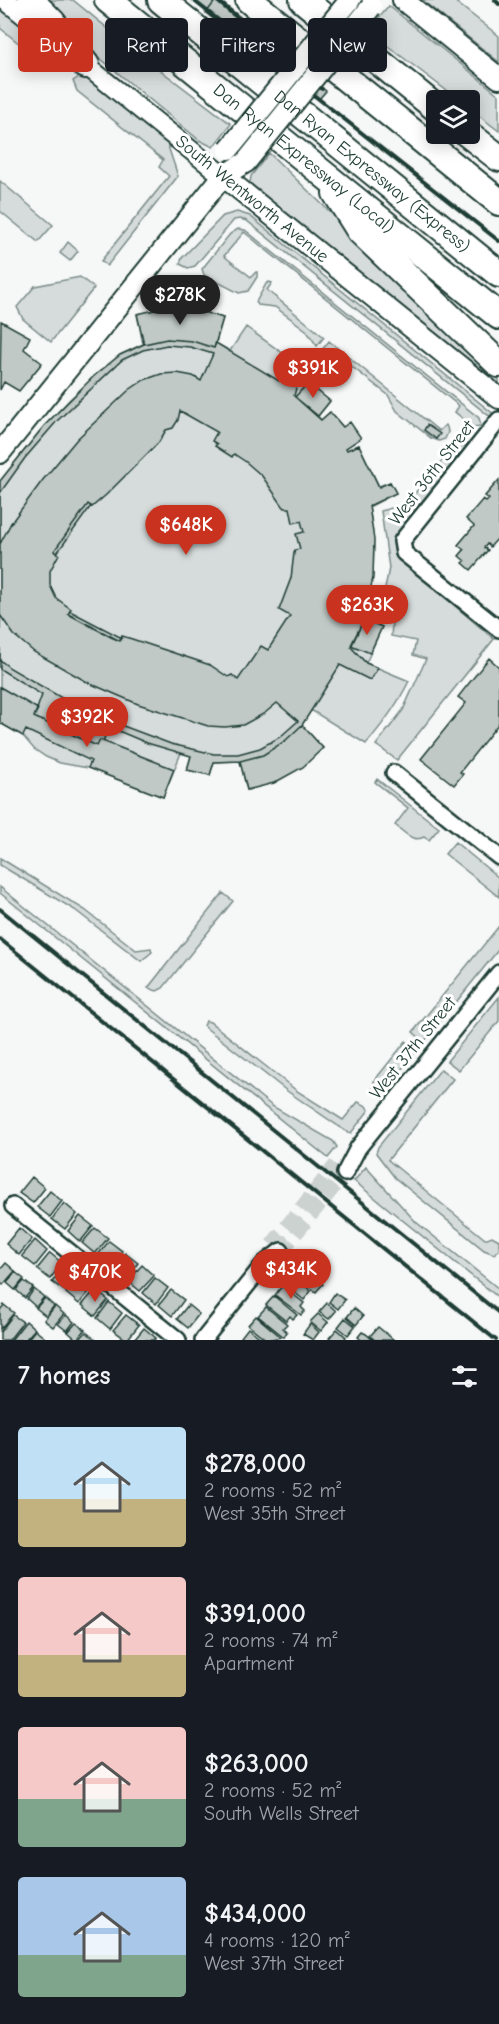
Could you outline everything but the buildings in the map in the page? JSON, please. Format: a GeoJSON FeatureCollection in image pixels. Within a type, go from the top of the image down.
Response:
{"type":"FeatureCollection","features":[{"type":"Feature","properties":{"kind":"highway"},"geometry":{"type":"LineString","coordinates":[[30,0],[48,18]]}},
{"type":"Feature","properties":{"kind":"highway","name":"Dan Ryan Expressway (Local)"},"geometry":{"type":"LineString","coordinates":[[108,0],[499,316]]}},
{"type":"Feature","properties":{"kind":"highway","name":"Dan Ryan Expressway (Express)"},"geometry":{"type":"LineString","coordinates":[[161,0],[499,274]]}},
{"type":"Feature","properties":{"kind":"highway"},"geometry":{"type":"LineString","coordinates":[[249,0],[499,202]]}},
{"type":"Feature","properties":{"kind":"highway"},"geometry":{"type":"LineString","coordinates":[[303,0],[426,100]]}},
{"type":"Feature","properties":{"kind":"highway"},"geometry":{"type":"LineString","coordinates":[[407,84],[426,96]]}},
{"type":"Feature","properties":{"kind":"highway"},"geometry":{"type":"LineString","coordinates":[[480,131],[499,144]]}},
{"type":"Feature","properties":{"kind":"highway"},"geometry":{"type":"LineString","coordinates":[[480,143],[499,158]]}},
{"type":"Feature","properties":{"kind":"highway"},"geometry":{"type":"LineString","coordinates":[[324,175],[360,231],[499,364]]}},
{"type":"Feature","properties":{"kind":"main road"},"geometry":{"type":"LineString","coordinates":[[224,176],[229,149],[350,0]]}},
{"type":"Feature","properties":{"kind":"main road"},"geometry":{"type":"LineString","coordinates":[[403,0],[499,78]]}},
{"type":"Feature","properties":{"kind":"main road"},"geometry":{"type":"LineString","coordinates":[[0,453],[224,176],[246,162],[372,4]]}},
{"type":"Feature","properties":{"kind":"main road","name":"South Wentworth Avenue"},"geometry":{"type":"LineString","coordinates":[[224,176],[499,398]]}},
{"type":"Feature","properties":{"kind":"street","name":"South Wentworth Avenue"},"geometry":{"type":"LineString","coordinates":[[5,0],[27,18]]}},
{"type":"Feature","properties":{"kind":"street","name":"South Wentworth Avenue"},"geometry":{"type":"LineString","coordinates":[[93,71],[224,176]]}},
{"type":"Feature","properties":{"kind":"street","name":"West 36th Street"},"geometry":{"type":"LineString","coordinates":[[499,420],[402,541],[404,553],[499,629]]}},
{"type":"Feature","properties":{"kind":"street"},"geometry":{"type":"LineString","coordinates":[[394,772],[499,857]]}},
{"type":"Feature","properties":{"kind":"street","name":"West 37th Street"},"geometry":{"type":"LineString","coordinates":[[340,1169],[499,973]]}},
{"type":"Feature","properties":{"kind":"street"},"geometry":{"type":"LineString","coordinates":[[13,1206],[178,1340]]}},
{"type":"Feature","properties":{"kind":"street"},"geometry":{"type":"LineString","coordinates":[[202,1340],[276,1248]]}},
{"type":"Feature","properties":{"kind":"shaded area"},"geometry":{"type":"Polygon","coordinates":[[[39,0],[73,0],[105,26],[105,62],[93,51],[93,18],[58,18],[39,0]]]}},
{"type":"Feature","properties":{"kind":"shaded area"},"geometry":{"type":"Polygon","coordinates":[[[422,0],[453,0],[499,36],[499,62],[422,0]]]}},
{"type":"Feature","properties":{"kind":"shaded area"},"geometry":{"type":"Polygon","coordinates":[[[389,6],[499,95],[499,131],[480,117],[480,90],[446,90],[387,45],[387,18],[379,18],[389,6]]]}},
{"type":"Feature","properties":{"kind":"shaded area"},"geometry":{"type":"Polygon","coordinates":[[[0,7],[18,21],[18,43],[0,28],[0,7]]]}},
{"type":"Feature","properties":{"kind":"shaded area"},"geometry":{"type":"Polygon","coordinates":[[[117,72],[163,72],[231,124],[213,147],[199,140],[117,72]]]}},
{"type":"Feature","properties":{"kind":"shaded area"},"geometry":{"type":"Polygon","coordinates":[[[82,75],[167,143],[178,176],[107,266],[101,261],[169,176],[159,167],[163,160],[77,91],[73,81],[82,75]]]}},
{"type":"Feature","properties":{"kind":"shaded area"},"geometry":{"type":"Polygon","coordinates":[[[269,153],[499,375],[499,384],[250,183],[251,176],[269,153]]]}},
{"type":"Feature","properties":{"kind":"shaded area"},"geometry":{"type":"Polygon","coordinates":[[[0,181],[53,225],[38,242],[0,211],[0,181]]]}},
{"type":"Feature","properties":{"kind":"shaded area"},"geometry":{"type":"Polygon","coordinates":[[[237,212],[250,216],[496,416],[488,415],[247,221],[234,220],[195,266],[188,268],[180,264],[182,258],[223,216],[237,212]]]}},
{"type":"Feature","properties":{"kind":"shaded area"},"geometry":{"type":"Polygon","coordinates":[[[238,229],[245,230],[479,418],[481,426],[473,427],[455,412],[459,406],[244,232],[224,256],[251,277],[257,272],[257,277],[248,291],[239,293],[204,275],[202,269],[230,234],[238,229]]]}},
{"type":"Feature","properties":{"kind":"shaded area"},"geometry":{"type":"Polygon","coordinates":[[[68,242],[78,251],[70,261],[60,253],[68,242]]]}},
{"type":"Feature","properties":{"kind":"shaded area"},"geometry":{"type":"Polygon","coordinates":[[[80,277],[94,288],[51,342],[23,319],[17,307],[35,286],[80,277]]]}},
{"type":"Feature","properties":{"kind":"shaded area"},"geometry":{"type":"Polygon","coordinates":[[[269,282],[272,283],[267,290],[324,337],[317,346],[306,330],[275,307],[258,305],[256,302],[269,282]]]}},
{"type":"Feature","properties":{"kind":"shaded area"},"geometry":{"type":"Polygon","coordinates":[[[164,308],[197,310],[223,318],[216,343],[230,351],[246,327],[295,362],[290,369],[330,401],[318,416],[321,420],[330,412],[343,427],[361,438],[346,448],[347,450],[359,445],[379,486],[390,482],[396,493],[369,507],[374,563],[371,591],[364,619],[382,627],[366,663],[409,681],[390,714],[366,744],[311,710],[302,725],[323,748],[288,775],[247,790],[240,761],[214,762],[210,775],[187,770],[191,756],[181,753],[163,797],[88,768],[60,763],[46,757],[34,749],[23,736],[0,723],[0,481],[39,432],[70,399],[120,355],[143,344],[137,314],[164,308]]]}},
{"type":"Feature","properties":{"kind":"shaded area"},"geometry":{"type":"Polygon","coordinates":[[[329,341],[439,431],[445,425],[448,432],[445,439],[439,441],[431,438],[397,411],[388,395],[338,356],[322,350],[329,341]]]}},
{"type":"Feature","properties":{"kind":"shaded area"},"geometry":{"type":"Polygon","coordinates":[[[468,444],[470,446],[396,539],[395,555],[494,639],[397,760],[376,745],[403,710],[426,659],[413,655],[416,641],[391,636],[392,625],[383,599],[389,568],[381,511],[406,504],[449,452],[468,444]]]}},
{"type":"Feature","properties":{"kind":"shaded area"},"geometry":{"type":"Polygon","coordinates":[[[377,779],[439,828],[429,840],[424,837],[412,838],[395,825],[408,808],[375,782],[377,779]]]}},
{"type":"Feature","properties":{"kind":"shaded area"},"geometry":{"type":"Polygon","coordinates":[[[455,842],[499,878],[499,897],[445,854],[455,842]]]}},
{"type":"Feature","properties":{"kind":"shaded area"},"geometry":{"type":"Polygon","coordinates":[[[0,858],[85,910],[136,950],[151,948],[152,952],[141,961],[75,910],[0,865],[0,858]]]}},
{"type":"Feature","properties":{"kind":"shaded area"},"geometry":{"type":"Polygon","coordinates":[[[0,887],[272,1106],[333,1141],[337,1147],[328,1158],[0,893],[0,887]]]}},
{"type":"Feature","properties":{"kind":"shaded area"},"geometry":{"type":"Polygon","coordinates":[[[223,893],[233,901],[163,988],[157,991],[148,988],[223,893]]]}},
{"type":"Feature","properties":{"kind":"shaded area"},"geometry":{"type":"Polygon","coordinates":[[[499,926],[499,949],[424,1042],[413,1032],[499,926]]]}},
{"type":"Feature","properties":{"kind":"shaded area"},"geometry":{"type":"Polygon","coordinates":[[[499,997],[499,1021],[459,1070],[447,1061],[499,997]]]}},
{"type":"Feature","properties":{"kind":"shaded area"},"geometry":{"type":"Polygon","coordinates":[[[206,1021],[297,1091],[343,1120],[358,1102],[369,1110],[351,1133],[347,1132],[287,1091],[206,1028],[204,1026],[206,1021]]]}},
{"type":"Feature","properties":{"kind":"shaded area"},"geometry":{"type":"Polygon","coordinates":[[[406,1041],[417,1050],[381,1095],[376,1093],[373,1088],[374,1081],[406,1041]]]}},
{"type":"Feature","properties":{"kind":"shaded area"},"geometry":{"type":"Polygon","coordinates":[[[441,1069],[453,1079],[388,1160],[485,1239],[492,1236],[499,1240],[499,1250],[494,1254],[484,1250],[395,1178],[376,1153],[378,1147],[441,1069]]]}},
{"type":"Feature","properties":{"kind":"shaded area"},"geometry":{"type":"Polygon","coordinates":[[[366,1167],[416,1222],[499,1289],[499,1298],[354,1181],[366,1167]]]}},
{"type":"Feature","properties":{"kind":"tunnel"},"geometry":{"type":"LineString","coordinates":[[272,1245],[336,1165]]}},
{"type":"Feature","properties":{"kind":"tunnel"},"geometry":{"type":"LineString","coordinates":[[281,1251],[345,1173]]}},
{"type":"Feature","properties":{"kind":"railway"},"geometry":{"type":"LineString","coordinates":[[193,0],[499,241]]}},
{"type":"Feature","properties":{"kind":"railway"},"geometry":{"type":"LineString","coordinates":[[216,0],[322,89]]}},
{"type":"Feature","properties":{"kind":"railway"},"geometry":{"type":"LineString","coordinates":[[495,0],[499,4]]}},
{"type":"Feature","properties":{"kind":"railway"},"geometry":{"type":"LineString","coordinates":[[0,909],[499,1313]]}},
{"type":"Feature","properties":{"kind":"railway"},"geometry":{"type":"LineString","coordinates":[[0,939],[496,1340]]}}]}
